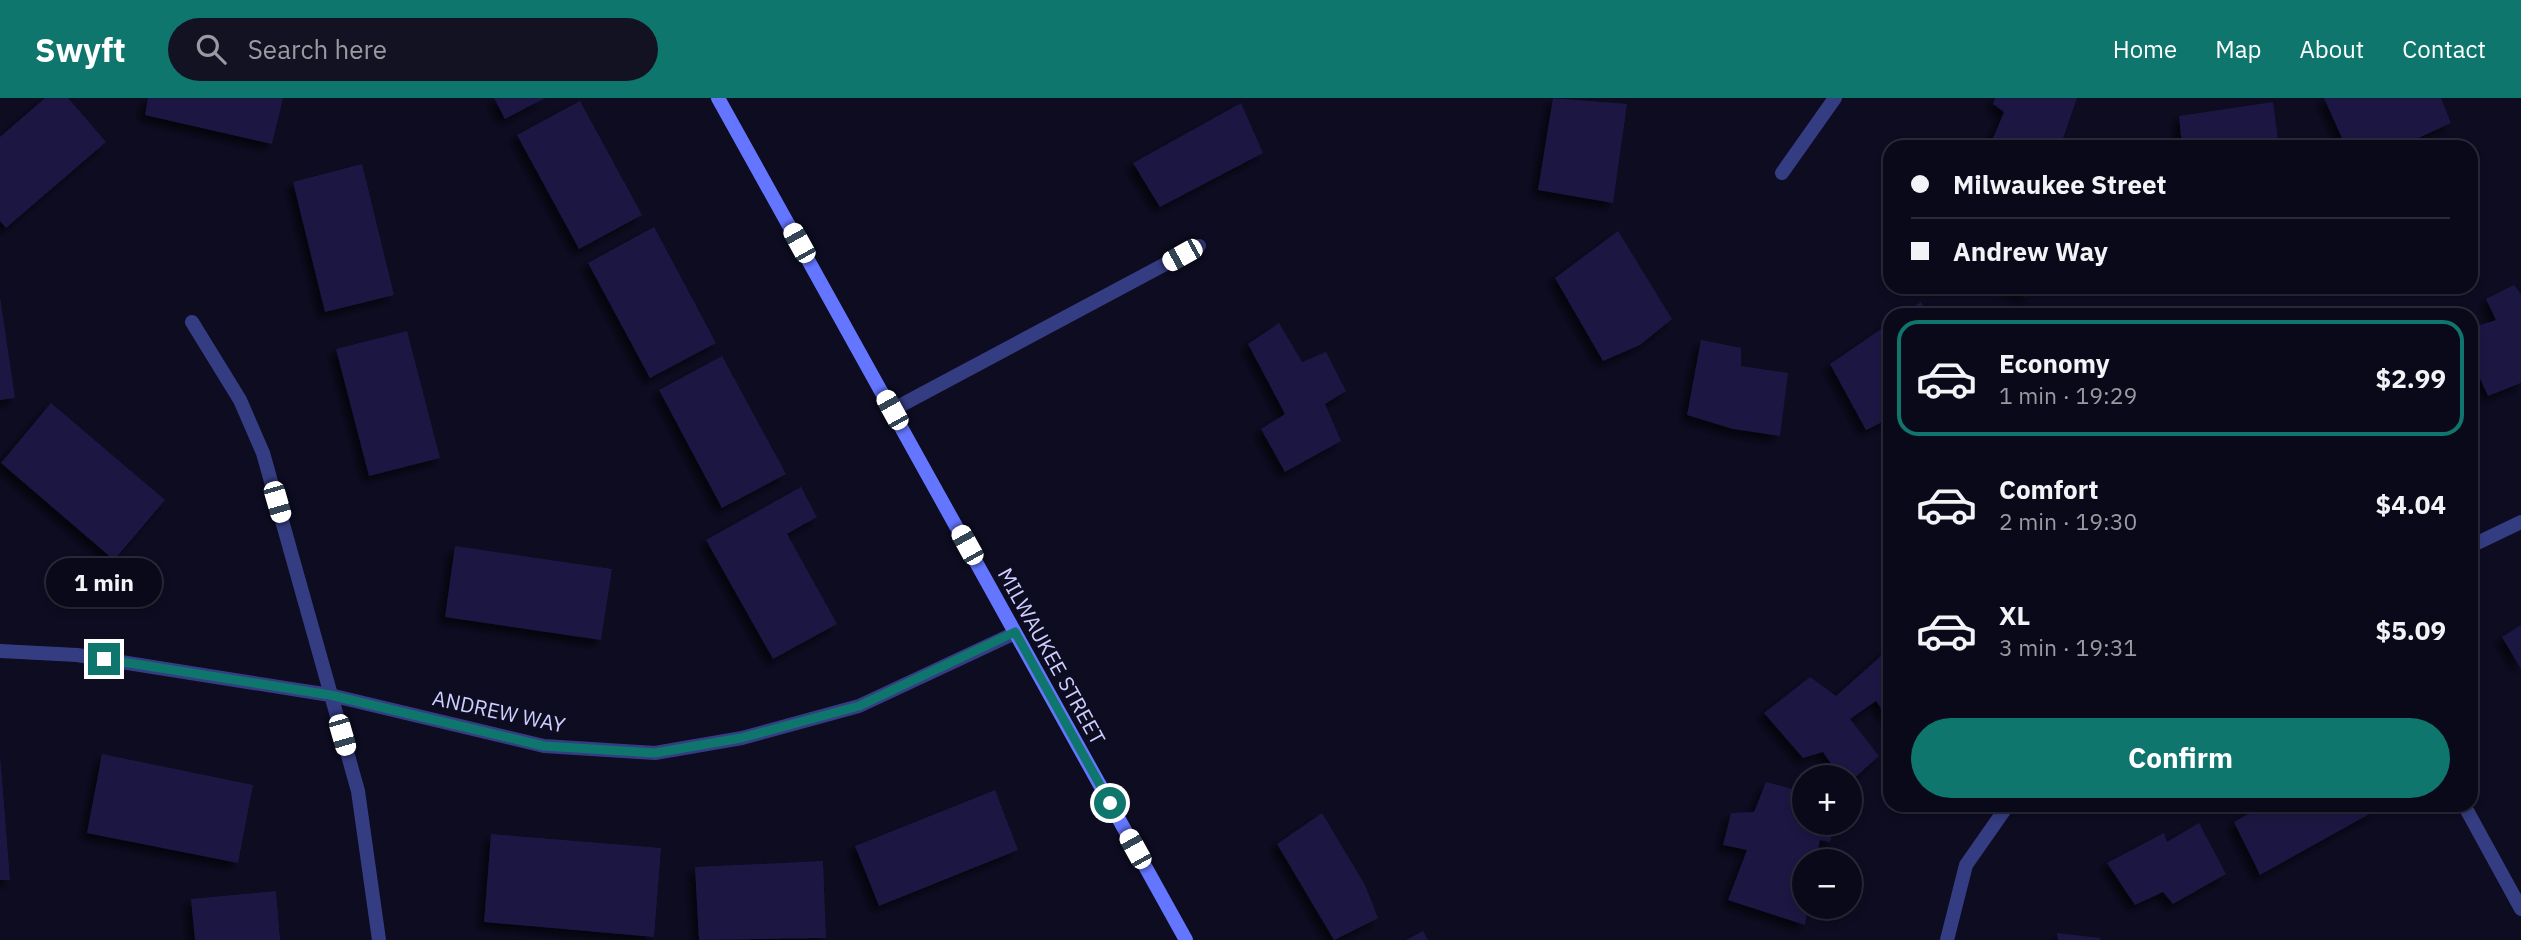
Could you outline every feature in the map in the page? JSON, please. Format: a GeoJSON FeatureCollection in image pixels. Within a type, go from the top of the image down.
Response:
{"type":"FeatureCollection","features":[{"type":"Feature","properties":{"kind":"street","name":"MILWAUKEE STREET"},"geometry":{"type":"LineString","coordinates":[[718,98],[1186,940]]}},
{"type":"Feature","properties":{"kind":"street"},"geometry":{"type":"LineString","coordinates":[[1782,173],[1835,98]]}},
{"type":"Feature","properties":{"kind":"street"},"geometry":{"type":"LineString","coordinates":[[892,410],[1199,246]]}},
{"type":"Feature","properties":{"kind":"street"},"geometry":{"type":"LineString","coordinates":[[192,322],[240,400],[263,453],[358,791],[379,940]]}},
{"type":"Feature","properties":{"kind":"street"},"geometry":{"type":"LineString","coordinates":[[2478,543],[2521,522]]}},
{"type":"Feature","properties":{"kind":"street","name":"ANDREW WAY"},"geometry":{"type":"LineString","coordinates":[[0,651],[77,654],[330,695],[544,746],[655,753],[741,738],[859,706],[1015,632]]}},
{"type":"Feature","properties":{"kind":"street"},"geometry":{"type":"LineString","coordinates":[[1948,937],[1966,865],[2003,812]]}},
{"type":"Feature","properties":{"kind":"street"},"geometry":{"type":"LineString","coordinates":[[2468,812],[2521,909]]}},
{"type":"Feature","properties":{"kind":"building"},"geometry":{"type":"Polygon","coordinates":[[[45,98],[68,98],[106,142],[6,228],[0,221],[0,137],[45,98]]]}},
{"type":"Feature","properties":{"kind":"building"},"geometry":{"type":"Polygon","coordinates":[[[148,98],[283,98],[272,144],[145,115],[148,98]]]}},
{"type":"Feature","properties":{"kind":"building"},"geometry":{"type":"Polygon","coordinates":[[[494,98],[545,98],[505,119],[494,98]]]}},
{"type":"Feature","properties":{"kind":"building"},"geometry":{"type":"Polygon","coordinates":[[[1553,98],[1627,104],[1613,203],[1538,190],[1553,98]]]}},
{"type":"Feature","properties":{"kind":"building"},"geometry":{"type":"Polygon","coordinates":[[[1995,98],[2077,98],[2062,140],[1992,140],[2004,112],[1993,104],[1995,98]]]}},
{"type":"Feature","properties":{"kind":"building"},"geometry":{"type":"Polygon","coordinates":[[[2324,98],[2441,98],[2451,123],[2414,140],[2343,140],[2324,98]]]}},
{"type":"Feature","properties":{"kind":"building"},"geometry":{"type":"Polygon","coordinates":[[[580,101],[642,215],[579,249],[517,135],[580,101]]]}},
{"type":"Feature","properties":{"kind":"building"},"geometry":{"type":"Polygon","coordinates":[[[2273,102],[2278,140],[2181,140],[2179,116],[2273,102]]]}},
{"type":"Feature","properties":{"kind":"building"},"geometry":{"type":"Polygon","coordinates":[[[1241,103],[1263,153],[1160,207],[1133,163],[1241,103]]]}},
{"type":"Feature","properties":{"kind":"building"},"geometry":{"type":"Polygon","coordinates":[[[362,164],[394,295],[325,312],[293,182],[362,164]]]}},
{"type":"Feature","properties":{"kind":"building"},"geometry":{"type":"Polygon","coordinates":[[[654,227],[716,343],[650,378],[588,263],[654,227]]]}},
{"type":"Feature","properties":{"kind":"building"},"geometry":{"type":"Polygon","coordinates":[[[1618,231],[1672,319],[1640,345],[1603,361],[1555,278],[1618,231]]]}},
{"type":"Feature","properties":{"kind":"building"},"geometry":{"type":"Polygon","coordinates":[[[2514,285],[2521,294],[2521,383],[2488,396],[2478,374],[2478,326],[2496,320],[2486,299],[2514,285]]]}},
{"type":"Feature","properties":{"kind":"building"},"geometry":{"type":"Polygon","coordinates":[[[0,297],[15,398],[0,400],[0,297]]]}},
{"type":"Feature","properties":{"kind":"building"},"geometry":{"type":"Polygon","coordinates":[[[1921,302],[1924,308],[1912,308],[1921,302]]]}},
{"type":"Feature","properties":{"kind":"building"},"geometry":{"type":"Polygon","coordinates":[[[1279,323],[1302,362],[1326,352],[1346,391],[1325,404],[1341,441],[1285,472],[1261,429],[1285,414],[1248,344],[1279,323]]]}},
{"type":"Feature","properties":{"kind":"building"},"geometry":{"type":"Polygon","coordinates":[[[1883,328],[1883,422],[1866,430],[1830,364],[1883,328]]]}},
{"type":"Feature","properties":{"kind":"building"},"geometry":{"type":"Polygon","coordinates":[[[407,331],[440,458],[369,476],[336,349],[407,331]]]}},
{"type":"Feature","properties":{"kind":"building"},"geometry":{"type":"Polygon","coordinates":[[[1701,340],[1741,348],[1741,366],[1788,373],[1780,436],[1733,429],[1687,415],[1701,340]]]}},
{"type":"Feature","properties":{"kind":"building"},"geometry":{"type":"Polygon","coordinates":[[[722,356],[786,474],[722,508],[659,390],[722,356]]]}},
{"type":"Feature","properties":{"kind":"building"},"geometry":{"type":"Polygon","coordinates":[[[51,403],[165,500],[114,560],[1,463],[51,403]]]}},
{"type":"Feature","properties":{"kind":"building"},"geometry":{"type":"Polygon","coordinates":[[[801,487],[817,517],[787,534],[837,624],[773,659],[706,540],[801,487]]]}},
{"type":"Feature","properties":{"kind":"building"},"geometry":{"type":"Polygon","coordinates":[[[455,546],[612,569],[601,640],[445,617],[455,546]]]}},
{"type":"Feature","properties":{"kind":"building"},"geometry":{"type":"Polygon","coordinates":[[[2521,625],[2521,669],[2502,637],[2521,625]]]}},
{"type":"Feature","properties":{"kind":"building"},"geometry":{"type":"Polygon","coordinates":[[[1883,654],[1883,711],[1876,701],[1850,719],[1879,756],[1862,771],[1862,765],[1832,765],[1823,752],[1803,758],[1764,713],[1810,677],[1836,696],[1883,654]]]}},
{"type":"Feature","properties":{"kind":"building"},"geometry":{"type":"Polygon","coordinates":[[[102,754],[253,785],[238,863],[87,833],[102,754]]]}},
{"type":"Feature","properties":{"kind":"building"},"geometry":{"type":"Polygon","coordinates":[[[0,755],[10,880],[0,880],[0,755]]]}},
{"type":"Feature","properties":{"kind":"building"},"geometry":{"type":"Polygon","coordinates":[[[1766,782],[1792,789],[1792,835],[1832,835],[1830,842],[1820,840],[1818,849],[1792,849],[1792,919],[1806,919],[1805,925],[1728,900],[1747,850],[1723,845],[1731,813],[1754,812],[1766,782]]]}},
{"type":"Feature","properties":{"kind":"building"},"geometry":{"type":"Polygon","coordinates":[[[995,790],[1018,850],[879,906],[855,846],[995,790]]]}},
{"type":"Feature","properties":{"kind":"building"},"geometry":{"type":"Polygon","coordinates":[[[2252,812],[2373,812],[2260,875],[2234,822],[2252,812]]]}},
{"type":"Feature","properties":{"kind":"building"},"geometry":{"type":"Polygon","coordinates":[[[1322,813],[1365,885],[1378,918],[1334,940],[1277,844],[1322,813]]]}},
{"type":"Feature","properties":{"kind":"building"},"geometry":{"type":"Polygon","coordinates":[[[2199,823],[2226,874],[2173,904],[2163,892],[2135,905],[2107,863],[2164,833],[2167,842],[2199,823]]]}},
{"type":"Feature","properties":{"kind":"building"},"geometry":{"type":"Polygon","coordinates":[[[491,834],[661,848],[654,937],[484,922],[491,834]]]}},
{"type":"Feature","properties":{"kind":"building"},"geometry":{"type":"Polygon","coordinates":[[[823,861],[826,938],[699,940],[695,867],[823,861]]]}},
{"type":"Feature","properties":{"kind":"building"},"geometry":{"type":"Polygon","coordinates":[[[276,891],[280,940],[195,940],[191,899],[276,891]]]}},
{"type":"Feature","properties":{"kind":"building"},"geometry":{"type":"Polygon","coordinates":[[[1423,931],[1428,940],[1406,940],[1423,931]]]}},
{"type":"Feature","properties":{"kind":"building"},"geometry":{"type":"Polygon","coordinates":[[[2057,933],[2100,938],[2100,940],[2058,940],[2057,933]]]}},
{"type":"Feature","properties":{"kind":"route"},"geometry":{"type":"LineString","coordinates":[[104,659],[330,695],[544,746],[655,753],[741,738],[859,706],[1015,632],[1110,803]]}}]}
